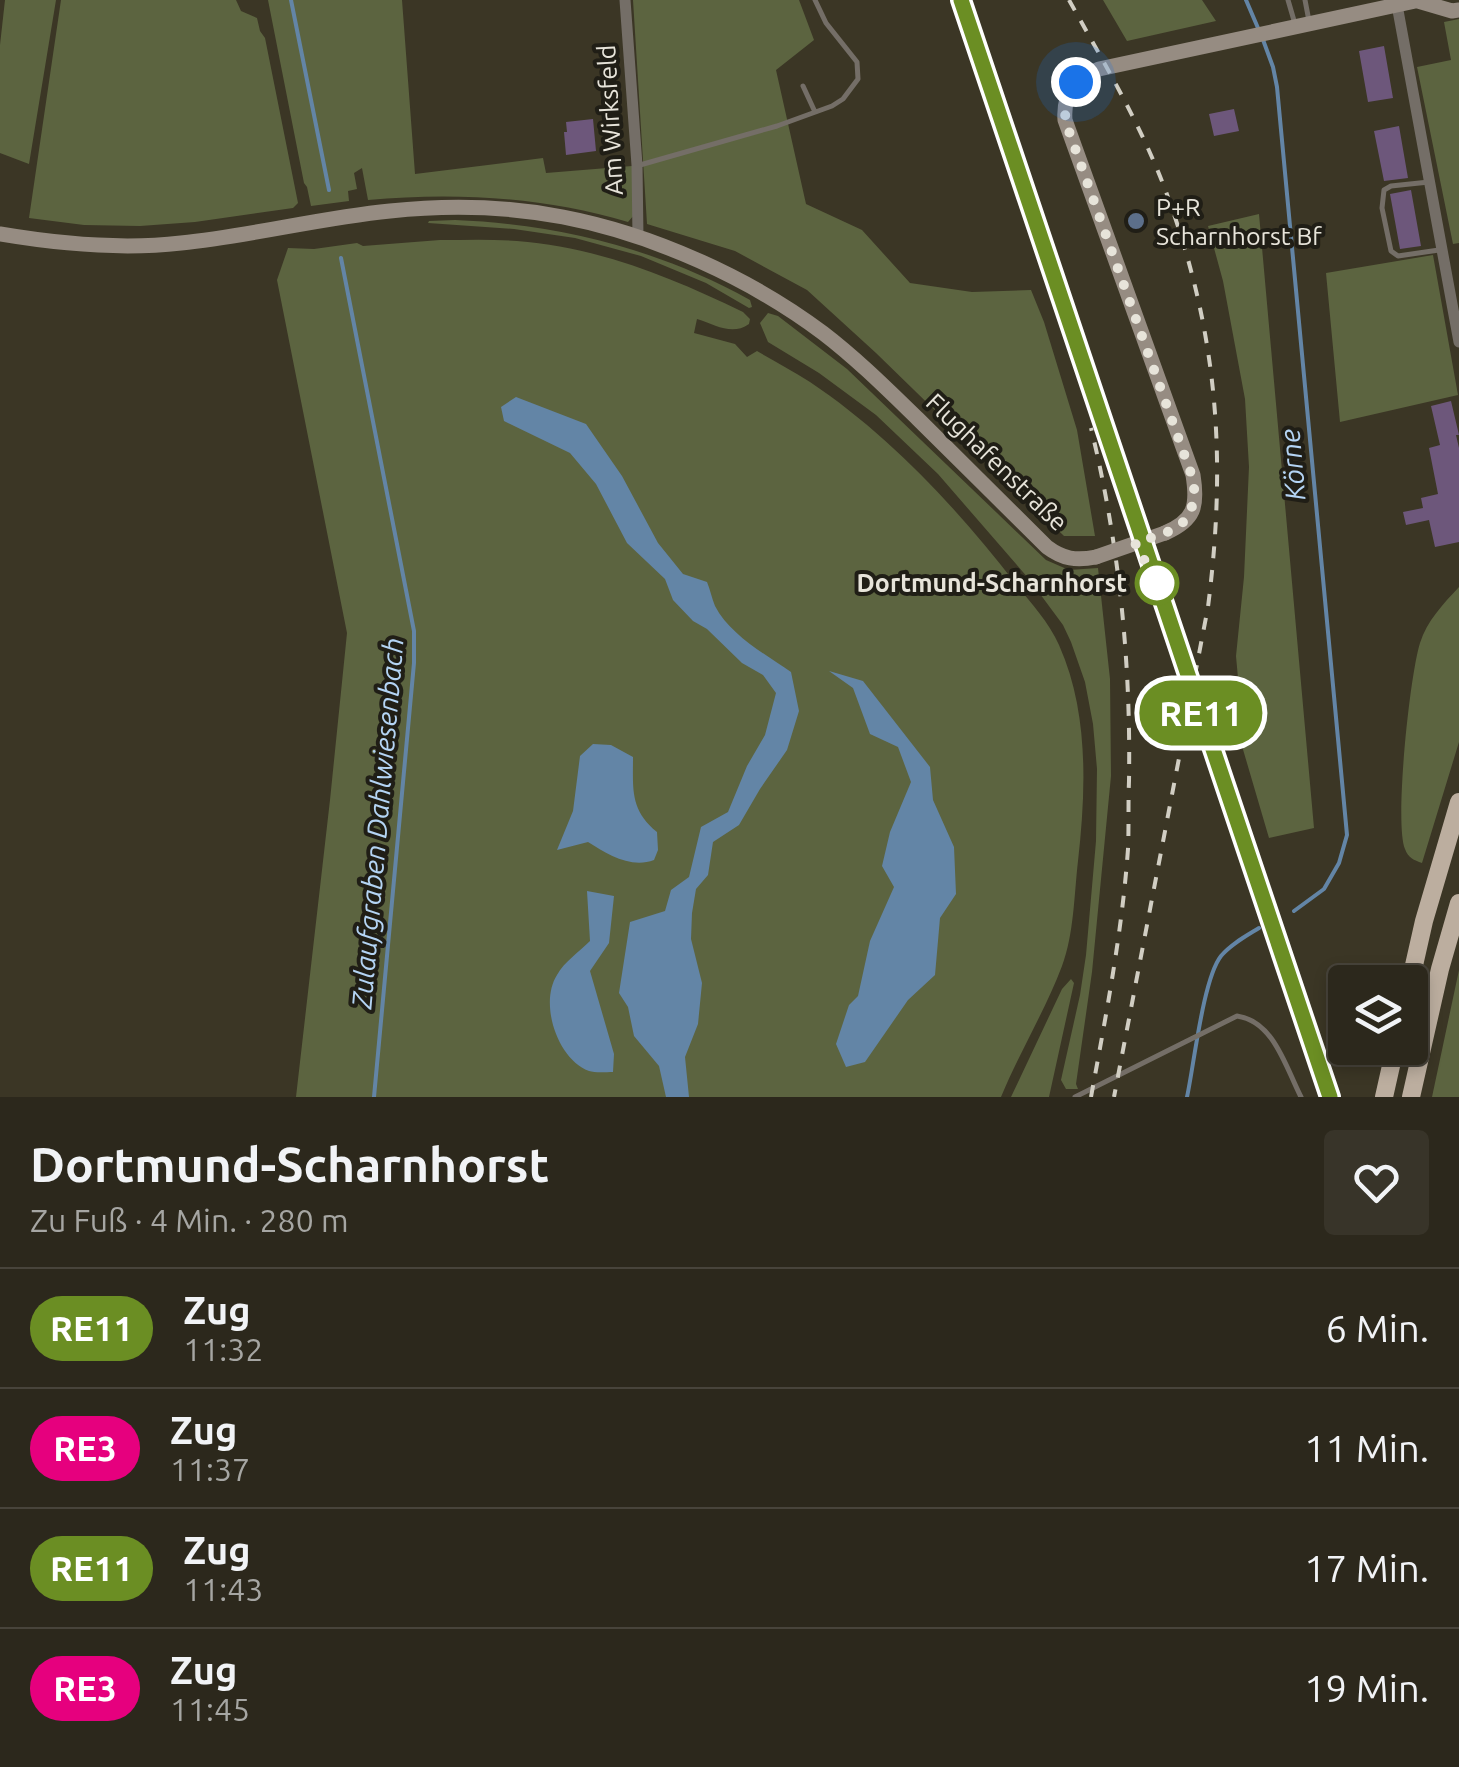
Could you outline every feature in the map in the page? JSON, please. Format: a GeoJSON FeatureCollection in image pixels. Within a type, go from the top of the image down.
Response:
{"type":"FeatureCollection","features":[{"type":"Feature","properties":{"kind":"highway"},"geometry":{"type":"LineString","coordinates":[[1414,965],[1459,802]]}},
{"type":"Feature","properties":{"kind":"highway"},"geometry":{"type":"LineString","coordinates":[[1412,1088],[1459,903]]}},
{"type":"Feature","properties":{"kind":"highway"},"geometry":{"type":"LineString","coordinates":[[1440,968],[1459,924]]}},
{"type":"Feature","properties":{"kind":"highway"},"geometry":{"type":"LineString","coordinates":[[1384,1097],[1391,1065]]}},
{"type":"Feature","properties":{"kind":"main road","name":"Flughafenstraße"},"geometry":{"type":"LineString","coordinates":[[0,234],[117,246],[161,245],[378,212],[444,208],[562,216],[638,237],[730,277],[811,325],[881,383],[1046,547],[1068,559],[1081,560],[1182,525],[1195,500],[1193,475],[1065,120],[1066,99],[1076,82],[1096,70],[1303,26],[1379,4],[1419,0]]}},
{"type":"Feature","properties":{"kind":"main road"},"geometry":{"type":"LineString","coordinates":[[1419,0],[1452,12],[1459,10]]}},
{"type":"Feature","properties":{"kind":"street","name":"Am Wirksfeld"},"geometry":{"type":"LineString","coordinates":[[625,0],[638,237]]}},
{"type":"Feature","properties":{"kind":"street"},"geometry":{"type":"LineString","coordinates":[[1396,5],[1459,342]]}},
{"type":"Feature","properties":{"kind":"lane"},"geometry":{"type":"LineString","coordinates":[[637,166],[777,126],[844,99],[858,80],[858,70],[854,56],[826,24],[816,0]]}},
{"type":"Feature","properties":{"kind":"lane"},"geometry":{"type":"LineString","coordinates":[[1288,0],[1303,26]]}},
{"type":"Feature","properties":{"kind":"lane"},"geometry":{"type":"LineString","coordinates":[[1303,26],[1305,0]]}},
{"type":"Feature","properties":{"kind":"lane"},"geometry":{"type":"LineString","coordinates":[[804,86],[815,112]]}},
{"type":"Feature","properties":{"kind":"lane"},"geometry":{"type":"LineString","coordinates":[[1429,182],[1384,190],[1382,208],[1391,251],[1398,256],[1442,249]]}},
{"type":"Feature","properties":{"kind":"lane"},"geometry":{"type":"LineString","coordinates":[[1075,1097],[1237,1016],[1250,1018],[1263,1027],[1301,1097]]}},
{"type":"Feature","properties":{"kind":"green space"},"geometry":{"type":"Polygon","coordinates":[[[5,0],[56,0],[29,164],[0,153],[0,45],[5,0]]]}},
{"type":"Feature","properties":{"kind":"green space"},"geometry":{"type":"Polygon","coordinates":[[[61,0],[236,0],[241,11],[257,18],[265,38],[298,203],[293,208],[140,226],[84,225],[29,218],[61,0]]]}},
{"type":"Feature","properties":{"kind":"green space"},"geometry":{"type":"Polygon","coordinates":[[[268,0],[402,0],[415,174],[543,158],[546,173],[632,166],[634,215],[628,222],[564,207],[499,199],[368,200],[362,168],[354,173],[357,189],[348,191],[349,201],[311,206],[268,0]]]}},
{"type":"Feature","properties":{"kind":"green space"},"geometry":{"type":"Polygon","coordinates":[[[633,0],[799,0],[814,40],[776,70],[806,204],[862,230],[910,283],[972,292],[1031,290],[1077,430],[1095,536],[1064,536],[807,290],[735,251],[647,224],[633,0]]]}},
{"type":"Feature","properties":{"kind":"green space"},"geometry":{"type":"Polygon","coordinates":[[[1103,0],[1202,0],[1216,21],[1127,41],[1103,0]]]}},
{"type":"Feature","properties":{"kind":"green space"},"geometry":{"type":"Polygon","coordinates":[[[1459,19],[1459,243],[1453,244],[1417,67],[1451,60],[1444,22],[1459,19]]]}},
{"type":"Feature","properties":{"kind":"green space"},"geometry":{"type":"Polygon","coordinates":[[[1259,214],[1314,828],[1269,838],[1232,712],[1238,678],[1236,656],[1249,467],[1245,399],[1223,281],[1208,226],[1259,214]]]}},
{"type":"Feature","properties":{"kind":"green space"},"geometry":{"type":"Polygon","coordinates":[[[455,220],[532,227],[607,242],[715,282],[750,300],[752,307],[641,256],[575,238],[428,223],[455,220]]]}},
{"type":"Feature","properties":{"kind":"green space"},"geometry":{"type":"Polygon","coordinates":[[[440,240],[517,241],[576,250],[661,276],[743,312],[750,319],[743,327],[724,328],[697,319],[694,333],[735,344],[747,357],[757,351],[810,382],[867,425],[946,501],[1050,628],[1076,697],[1083,752],[1083,807],[1073,915],[1062,966],[1001,1097],[296,1097],[347,633],[277,280],[288,248],[440,240]]]}},
{"type":"Feature","properties":{"kind":"green space"},"geometry":{"type":"Polygon","coordinates":[[[1433,255],[1458,395],[1340,422],[1326,273],[1433,255]]]}},
{"type":"Feature","properties":{"kind":"green space"},"geometry":{"type":"Polygon","coordinates":[[[768,313],[778,316],[847,369],[1046,560],[1069,570],[1098,568],[1110,679],[1111,776],[1078,1089],[1066,1089],[1061,1080],[1086,955],[1096,841],[1097,769],[1085,682],[1071,642],[1029,579],[938,474],[876,415],[768,342],[760,323],[768,313]]]}},
{"type":"Feature","properties":{"kind":"green space"},"geometry":{"type":"Polygon","coordinates":[[[1459,587],[1459,742],[1422,863],[1408,855],[1402,834],[1402,781],[1412,685],[1423,635],[1459,587]]]}},
{"type":"Feature","properties":{"kind":"green space"},"geometry":{"type":"Polygon","coordinates":[[[1459,970],[1459,1097],[1432,1097],[1459,970]]]}},
{"type":"Feature","properties":{"kind":"green space"},"geometry":{"type":"Polygon","coordinates":[[[1071,979],[1074,983],[1049,1097],[1011,1097],[1062,989],[1071,979]]]}},
{"type":"Feature","properties":{"kind":"water"},"geometry":{"type":"Polygon","coordinates":[[[516,397],[586,424],[622,476],[658,543],[683,574],[707,582],[715,606],[730,626],[791,672],[799,711],[787,750],[739,825],[713,842],[708,875],[696,889],[691,939],[702,983],[698,1024],[685,1057],[689,1097],[666,1097],[659,1066],[634,1036],[628,1007],[619,993],[630,922],[665,911],[671,890],[689,877],[701,827],[728,812],[765,735],[776,693],[763,675],[742,663],[673,600],[665,579],[627,543],[596,484],[570,453],[504,421],[501,407],[516,397]]]}},
{"type":"Feature","properties":{"kind":"water"},"geometry":{"type":"Polygon","coordinates":[[[829,671],[863,681],[930,767],[933,800],[954,847],[956,894],[940,918],[935,975],[908,1000],[865,1062],[846,1067],[836,1044],[849,1005],[858,996],[870,941],[894,887],[882,866],[890,832],[911,782],[898,747],[870,734],[853,688],[829,671]]]}},
{"type":"Feature","properties":{"kind":"water"},"geometry":{"type":"Polygon","coordinates":[[[593,744],[611,745],[633,757],[633,789],[638,807],[657,832],[654,860],[628,861],[588,842],[557,850],[573,811],[580,756],[593,744]]]}},
{"type":"Feature","properties":{"kind":"water"},"geometry":{"type":"Polygon","coordinates":[[[587,891],[614,896],[609,943],[590,971],[614,1054],[613,1072],[591,1072],[578,1065],[560,1043],[551,1015],[550,1000],[557,975],[590,941],[587,891]]]}},
{"type":"Feature","properties":{"kind":"building"},"geometry":{"type":"Polygon","coordinates":[[[1384,46],[1393,98],[1368,102],[1359,51],[1384,46]]]}},
{"type":"Feature","properties":{"kind":"building"},"geometry":{"type":"Polygon","coordinates":[[[1234,109],[1239,131],[1214,136],[1209,114],[1234,109]]]}},
{"type":"Feature","properties":{"kind":"building"},"geometry":{"type":"Polygon","coordinates":[[[593,119],[596,151],[566,155],[566,122],[593,119]]]}},
{"type":"Feature","properties":{"kind":"building"},"geometry":{"type":"Polygon","coordinates":[[[1399,126],[1408,178],[1384,181],[1374,131],[1399,126]]]}},
{"type":"Feature","properties":{"kind":"building"},"geometry":{"type":"Polygon","coordinates":[[[1411,190],[1421,246],[1400,249],[1390,194],[1411,190]]]}},
{"type":"Feature","properties":{"kind":"building"},"geometry":{"type":"Polygon","coordinates":[[[1451,401],[1459,435],[1459,542],[1435,547],[1429,520],[1406,525],[1403,512],[1423,508],[1421,498],[1438,494],[1429,448],[1440,445],[1431,406],[1451,401]]]}},
{"type":"Feature","properties":{"kind":"waterway","name":"Zulaufgraben Dahlwiesenbach"},"geometry":{"type":"LineString","coordinates":[[291,0],[329,190]]}},
{"type":"Feature","properties":{"kind":"waterway","name":"Körne"},"geometry":{"type":"LineString","coordinates":[[1246,0],[1258,28]]}},
{"type":"Feature","properties":{"kind":"waterway","name":"Körne"},"geometry":{"type":"LineString","coordinates":[[1262,37],[1277,87],[1347,835],[1339,863],[1324,889],[1294,911]]}},
{"type":"Feature","properties":{"kind":"waterway","name":"Zulaufgraben Dahlwiesenbach"},"geometry":{"type":"LineString","coordinates":[[341,258],[414,631],[374,1097]]}},
{"type":"Feature","properties":{"kind":"waterway"},"geometry":{"type":"LineString","coordinates":[[1187,1097],[1204,1002],[1215,967],[1229,948],[1259,928]]}},
{"type":"Feature","properties":{"kind":"railway"},"geometry":{"type":"LineString","coordinates":[[961,0],[1330,1097]]}},
{"type":"Feature","properties":{"kind":"railway"},"geometry":{"type":"LineString","coordinates":[[1069,0],[1144,140],[1183,242],[1207,345],[1217,447],[1208,607],[1114,1097]]}},
{"type":"Feature","properties":{"kind":"railway"},"geometry":{"type":"LineString","coordinates":[[1091,428],[1116,559],[1129,736],[1125,880],[1091,1097]]}},
{"type":"Feature","properties":{"kind":"train","name":"RE11"},"geometry":{"type":"LineString","coordinates":[[961,0],[1330,1097]]}},
{"type":"Feature","properties":{"kind":"place","name":"P+R Scharnhorst Bf"},"geometry":{"type":"Point","coordinates":[1136,221]}},
{"type":"Feature","properties":{"kind":"place","name":"Dortmund-Scharnhorst"},"geometry":{"type":"Point","coordinates":[1157,583]}},
{"type":"Feature","properties":{"kind":"route"},"geometry":{"type":"LineString","coordinates":[[1076,82],[1066,99],[1065,120],[1193,475],[1195,500],[1182,525],[1135,543],[1157,583]]}}]}
